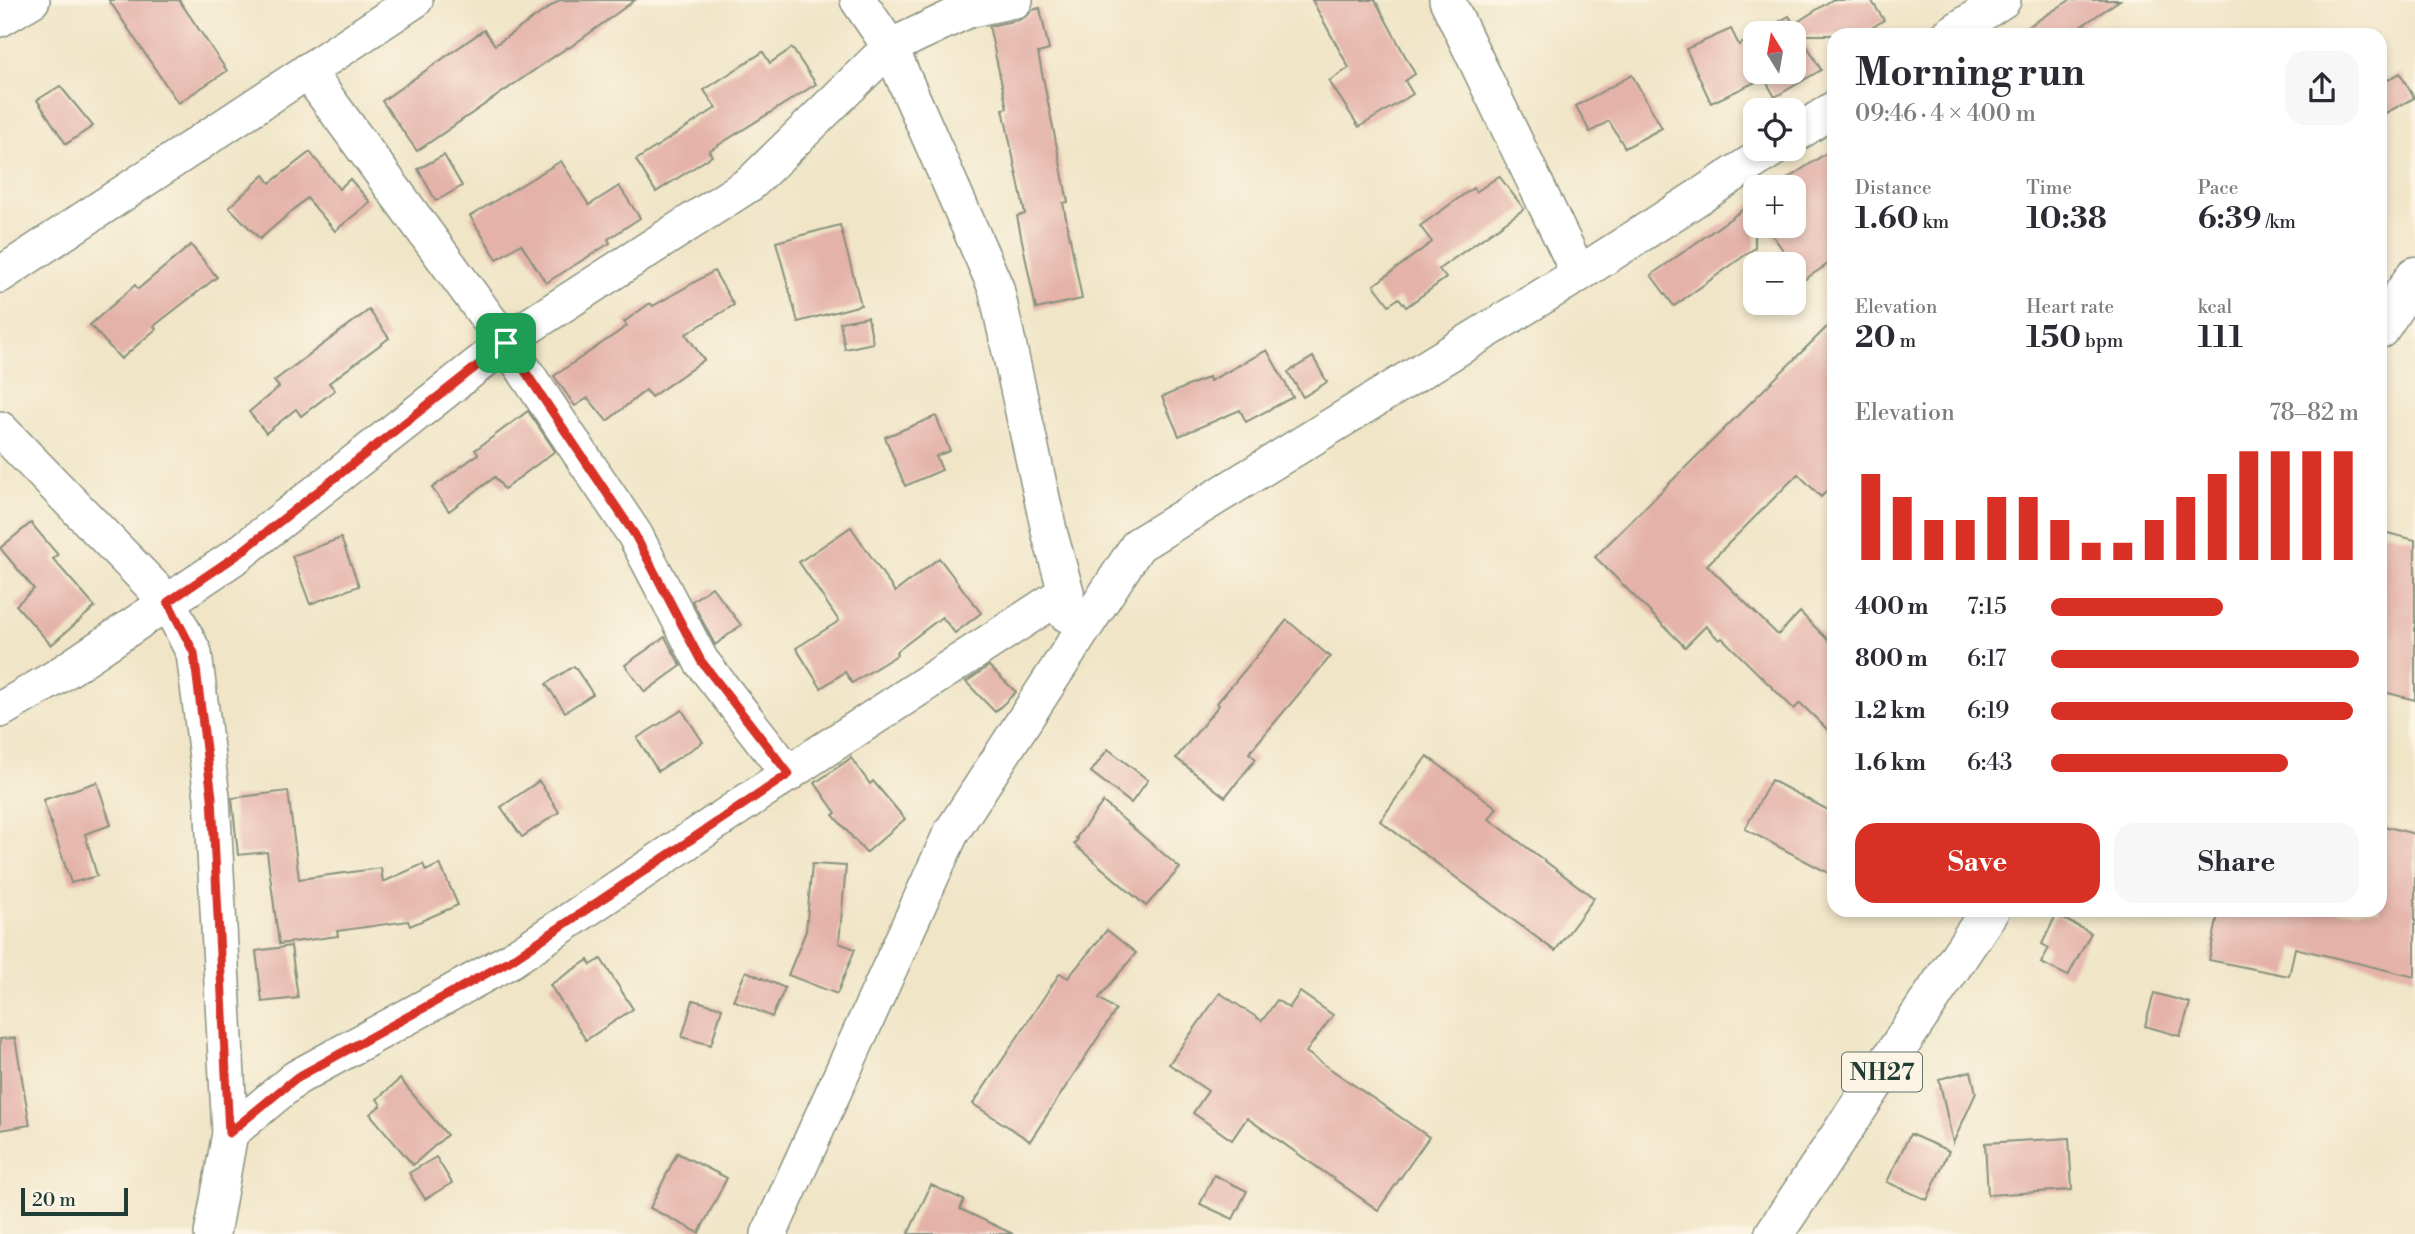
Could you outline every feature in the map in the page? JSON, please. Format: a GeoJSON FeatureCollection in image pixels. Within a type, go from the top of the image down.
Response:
{"type":"FeatureCollection","features":[{"type":"Feature","properties":{"kind":"highway"},"geometry":{"type":"LineString","coordinates":[[2387,318],[2415,276]]}},
{"type":"Feature","properties":{"kind":"highway","name":"NH27"},"geometry":{"type":"LineString","coordinates":[[1774,1234],[1985,917]]}},
{"type":"Feature","properties":{"kind":"street"},"geometry":{"type":"LineString","coordinates":[[0,19],[32,0]]}},
{"type":"Feature","properties":{"kind":"street"},"geometry":{"type":"LineString","coordinates":[[0,275],[415,0]]}},
{"type":"Feature","properties":{"kind":"street"},"geometry":{"type":"LineString","coordinates":[[858,0],[890,47],[996,288],[1050,535],[1066,592],[1065,658]]}},
{"type":"Feature","properties":{"kind":"street"},"geometry":{"type":"LineString","coordinates":[[0,710],[55,678],[236,556],[506,343],[751,183],[890,47],[968,10],[1015,0]]}},
{"type":"Feature","properties":{"kind":"street"},"geometry":{"type":"LineString","coordinates":[[1447,0],[1579,274]]}},
{"type":"Feature","properties":{"kind":"street"},"geometry":{"type":"LineString","coordinates":[[1960,28],[2003,0]]}},
{"type":"Feature","properties":{"kind":"street"},"geometry":{"type":"LineString","coordinates":[[307,71],[506,343],[635,535],[701,661],[789,774]]}},
{"type":"Feature","properties":{"kind":"street"},"geometry":{"type":"LineString","coordinates":[[1806,127],[1827,114]]}},
{"type":"Feature","properties":{"kind":"street"},"geometry":{"type":"LineString","coordinates":[[769,1234],[951,833],[1139,545],[1579,274],[1754,161]]}},
{"type":"Feature","properties":{"kind":"street"},"geometry":{"type":"LineString","coordinates":[[0,429],[168,602],[194,653],[212,797],[229,1133],[212,1234]]}},
{"type":"Feature","properties":{"kind":"street"},"geometry":{"type":"LineString","coordinates":[[229,1133],[296,1078],[511,960],[1066,592]]}},
{"type":"Feature","properties":{"kind":"building"},"geometry":{"type":"Polygon","coordinates":[[[109,0],[179,0],[227,71],[178,103],[109,0]]]}},
{"type":"Feature","properties":{"kind":"building"},"geometry":{"type":"Polygon","coordinates":[[[560,0],[635,0],[417,151],[382,101],[484,30],[495,45],[560,0]]]}},
{"type":"Feature","properties":{"kind":"building"},"geometry":{"type":"Polygon","coordinates":[[[1312,0],[1375,0],[1415,74],[1405,81],[1413,94],[1359,127],[1329,81],[1349,68],[1312,0]]]}},
{"type":"Feature","properties":{"kind":"building"},"geometry":{"type":"Polygon","coordinates":[[[1832,0],[1871,0],[1884,20],[1872,28],[1827,28],[1827,35],[1806,35],[1806,21],[1799,21],[1832,0]]]}},
{"type":"Feature","properties":{"kind":"building"},"geometry":{"type":"Polygon","coordinates":[[[2070,0],[2120,0],[2078,28],[2026,28],[2070,0]]]}},
{"type":"Feature","properties":{"kind":"building"},"geometry":{"type":"Polygon","coordinates":[[[1040,8],[1049,50],[1038,53],[1068,202],[1063,203],[1082,299],[1036,309],[1017,216],[1025,214],[1003,109],[1007,108],[989,26],[1019,20],[1032,10],[1040,8]]]}},
{"type":"Feature","properties":{"kind":"building"},"geometry":{"type":"Polygon","coordinates":[[[1731,29],[1739,45],[1743,43],[1743,84],[1751,84],[1711,103],[1686,49],[1731,29]]]}},
{"type":"Feature","properties":{"kind":"building"},"geometry":{"type":"Polygon","coordinates":[[[1806,44],[1821,70],[1806,79],[1806,44]]]}},
{"type":"Feature","properties":{"kind":"building"},"geometry":{"type":"Polygon","coordinates":[[[792,48],[816,84],[709,151],[712,156],[656,192],[636,160],[716,108],[704,90],[763,52],[770,63],[792,48]]]}},
{"type":"Feature","properties":{"kind":"building"},"geometry":{"type":"Polygon","coordinates":[[[2400,73],[2414,98],[2387,112],[2387,80],[2400,73]]]}},
{"type":"Feature","properties":{"kind":"building"},"geometry":{"type":"Polygon","coordinates":[[[1632,75],[1662,128],[1625,148],[1609,121],[1590,132],[1576,106],[1632,75]]]}},
{"type":"Feature","properties":{"kind":"building"},"geometry":{"type":"Polygon","coordinates":[[[1767,84],[1797,84],[1775,97],[1767,84]]]}},
{"type":"Feature","properties":{"kind":"building"},"geometry":{"type":"Polygon","coordinates":[[[60,86],[93,126],[66,144],[37,100],[60,86]]]}},
{"type":"Feature","properties":{"kind":"building"},"geometry":{"type":"Polygon","coordinates":[[[310,152],[339,189],[350,179],[370,202],[335,231],[307,198],[260,239],[229,207],[264,175],[270,183],[310,152]]]}},
{"type":"Feature","properties":{"kind":"building"},"geometry":{"type":"Polygon","coordinates":[[[1827,153],[1827,265],[1806,279],[1806,252],[1784,252],[1774,238],[1806,238],[1806,175],[1793,175],[1827,153]]]}},
{"type":"Feature","properties":{"kind":"building"},"geometry":{"type":"Polygon","coordinates":[[[444,155],[462,186],[436,201],[418,169],[444,155]]]}},
{"type":"Feature","properties":{"kind":"building"},"geometry":{"type":"Polygon","coordinates":[[[561,161],[589,205],[619,186],[640,218],[608,239],[610,243],[546,283],[521,244],[497,259],[470,216],[561,161]]]}},
{"type":"Feature","properties":{"kind":"building"},"geometry":{"type":"Polygon","coordinates":[[[1499,176],[1524,209],[1439,269],[1446,278],[1406,307],[1399,298],[1389,305],[1374,285],[1432,242],[1420,226],[1473,188],[1476,192],[1499,176]]]}},
{"type":"Feature","properties":{"kind":"building"},"geometry":{"type":"Polygon","coordinates":[[[1743,210],[1743,238],[1755,238],[1755,248],[1743,252],[1743,257],[1674,306],[1651,275],[1743,210]]]}},
{"type":"Feature","properties":{"kind":"building"},"geometry":{"type":"Polygon","coordinates":[[[840,225],[861,305],[798,322],[776,242],[840,225]]]}},
{"type":"Feature","properties":{"kind":"building"},"geometry":{"type":"Polygon","coordinates":[[[191,245],[217,277],[154,326],[156,329],[121,359],[90,325],[135,285],[138,289],[191,245]]]}},
{"type":"Feature","properties":{"kind":"building"},"geometry":{"type":"Polygon","coordinates":[[[714,271],[734,305],[686,334],[704,360],[651,397],[646,390],[607,421],[588,398],[575,406],[554,376],[627,326],[624,322],[650,303],[653,306],[714,271]]]}},
{"type":"Feature","properties":{"kind":"building"},"geometry":{"type":"Polygon","coordinates":[[[369,310],[389,338],[329,383],[335,390],[301,416],[296,409],[266,433],[249,412],[279,387],[274,381],[369,310]]]}},
{"type":"Feature","properties":{"kind":"building"},"geometry":{"type":"Polygon","coordinates":[[[868,317],[873,343],[845,349],[840,322],[868,317]]]}},
{"type":"Feature","properties":{"kind":"building"},"geometry":{"type":"Polygon","coordinates":[[[1827,327],[1827,491],[1821,497],[1798,474],[1707,565],[1778,635],[1800,612],[1827,639],[1827,729],[1800,703],[1794,709],[1722,638],[1719,640],[1706,626],[1685,647],[1595,557],[1827,327]]]}},
{"type":"Feature","properties":{"kind":"building"},"geometry":{"type":"Polygon","coordinates":[[[1267,350],[1293,397],[1246,422],[1240,410],[1179,436],[1162,397],[1209,377],[1210,381],[1267,350]]]}},
{"type":"Feature","properties":{"kind":"building"},"geometry":{"type":"Polygon","coordinates":[[[1313,357],[1327,382],[1303,397],[1288,372],[1313,357]]]}},
{"type":"Feature","properties":{"kind":"building"},"geometry":{"type":"Polygon","coordinates":[[[528,411],[555,451],[504,489],[495,477],[449,511],[432,488],[478,454],[475,450],[528,411]]]}},
{"type":"Feature","properties":{"kind":"building"},"geometry":{"type":"Polygon","coordinates":[[[936,416],[950,451],[936,456],[942,470],[905,486],[885,437],[936,416]]]}},
{"type":"Feature","properties":{"kind":"building"},"geometry":{"type":"Polygon","coordinates":[[[31,523],[58,555],[53,559],[95,607],[51,645],[16,605],[34,589],[0,548],[31,523]]]}},
{"type":"Feature","properties":{"kind":"building"},"geometry":{"type":"Polygon","coordinates":[[[851,527],[895,592],[939,558],[981,613],[955,633],[942,617],[896,652],[897,655],[852,683],[845,672],[821,688],[796,648],[839,621],[799,562],[851,527]]]}},
{"type":"Feature","properties":{"kind":"building"},"geometry":{"type":"Polygon","coordinates":[[[2387,533],[2415,540],[2415,700],[2387,693],[2387,533]]]}},
{"type":"Feature","properties":{"kind":"building"},"geometry":{"type":"Polygon","coordinates":[[[341,538],[359,586],[310,604],[292,556],[341,538]]]}},
{"type":"Feature","properties":{"kind":"building"},"geometry":{"type":"Polygon","coordinates":[[[712,587],[741,625],[715,645],[692,601],[712,587]]]}},
{"type":"Feature","properties":{"kind":"building"},"geometry":{"type":"Polygon","coordinates":[[[1287,620],[1330,657],[1249,753],[1256,759],[1225,797],[1176,758],[1219,705],[1217,703],[1287,620]]]}},
{"type":"Feature","properties":{"kind":"building"},"geometry":{"type":"Polygon","coordinates":[[[665,637],[681,666],[645,692],[625,665],[665,637]]]}},
{"type":"Feature","properties":{"kind":"building"},"geometry":{"type":"Polygon","coordinates":[[[574,666],[593,694],[565,712],[546,684],[574,666]]]}},
{"type":"Feature","properties":{"kind":"building"},"geometry":{"type":"Polygon","coordinates":[[[989,666],[1016,692],[995,712],[966,682],[989,666]]]}},
{"type":"Feature","properties":{"kind":"building"},"geometry":{"type":"Polygon","coordinates":[[[682,710],[703,742],[658,771],[637,738],[682,710]]]}},
{"type":"Feature","properties":{"kind":"building"},"geometry":{"type":"Polygon","coordinates":[[[1108,749],[1148,780],[1131,803],[1091,772],[1108,749]]]}},
{"type":"Feature","properties":{"kind":"building"},"geometry":{"type":"Polygon","coordinates":[[[1427,756],[1497,808],[1489,819],[1594,898],[1555,951],[1380,821],[1427,756]]]}},
{"type":"Feature","properties":{"kind":"building"},"geometry":{"type":"Polygon","coordinates":[[[851,758],[870,784],[873,781],[905,819],[866,853],[833,815],[836,813],[815,783],[851,758]]]}},
{"type":"Feature","properties":{"kind":"building"},"geometry":{"type":"Polygon","coordinates":[[[1771,780],[1827,809],[1827,872],[1745,829],[1771,780]]]}},
{"type":"Feature","properties":{"kind":"building"},"geometry":{"type":"Polygon","coordinates":[[[539,781],[559,812],[522,837],[501,807],[539,781]]]}},
{"type":"Feature","properties":{"kind":"building"},"geometry":{"type":"Polygon","coordinates":[[[97,782],[111,825],[85,834],[97,876],[71,883],[43,800],[97,782]]]}},
{"type":"Feature","properties":{"kind":"building"},"geometry":{"type":"Polygon","coordinates":[[[288,791],[299,879],[381,868],[383,882],[423,864],[426,871],[440,864],[458,905],[410,926],[408,921],[337,931],[338,936],[279,944],[267,852],[238,855],[232,798],[288,791]]]}},
{"type":"Feature","properties":{"kind":"building"},"geometry":{"type":"Polygon","coordinates":[[[1103,802],[1180,868],[1146,906],[1074,844],[1103,802]]]}},
{"type":"Feature","properties":{"kind":"building"},"geometry":{"type":"Polygon","coordinates":[[[2387,827],[2415,834],[2415,977],[2295,948],[2289,976],[2209,960],[2218,917],[2387,917],[2387,827]]]}},
{"type":"Feature","properties":{"kind":"building"},"geometry":{"type":"Polygon","coordinates":[[[812,864],[846,866],[839,943],[855,949],[837,994],[788,975],[806,931],[812,864]]]}},
{"type":"Feature","properties":{"kind":"building"},"geometry":{"type":"Polygon","coordinates":[[[2055,917],[2091,933],[2068,976],[2041,963],[2049,948],[2042,944],[2055,917]]]}},
{"type":"Feature","properties":{"kind":"building"},"geometry":{"type":"Polygon","coordinates":[[[1107,930],[1136,953],[1099,998],[1116,1010],[1030,1141],[973,1104],[1060,973],[1068,978],[1107,930]]]}},
{"type":"Feature","properties":{"kind":"building"},"geometry":{"type":"Polygon","coordinates":[[[291,946],[298,998],[262,1002],[256,951],[291,946]]]}},
{"type":"Feature","properties":{"kind":"building"},"geometry":{"type":"Polygon","coordinates":[[[601,959],[633,1009],[586,1040],[550,985],[588,960],[591,965],[601,959]]]}},
{"type":"Feature","properties":{"kind":"building"},"geometry":{"type":"Polygon","coordinates":[[[746,971],[785,988],[772,1017],[733,1000],[746,971]]]}},
{"type":"Feature","properties":{"kind":"building"},"geometry":{"type":"Polygon","coordinates":[[[1300,992],[1333,1015],[1306,1052],[1429,1137],[1378,1210],[1247,1118],[1232,1140],[1193,1113],[1208,1091],[1169,1064],[1220,993],[1262,1021],[1277,1000],[1289,1008],[1300,992]]]}},
{"type":"Feature","properties":{"kind":"building"},"geometry":{"type":"Polygon","coordinates":[[[2154,993],[2190,1003],[2180,1036],[2145,1026],[2154,993]]]}},
{"type":"Feature","properties":{"kind":"building"},"geometry":{"type":"Polygon","coordinates":[[[693,1000],[722,1008],[711,1045],[682,1037],[693,1000]]]}},
{"type":"Feature","properties":{"kind":"building"},"geometry":{"type":"Polygon","coordinates":[[[15,1038],[30,1125],[0,1130],[0,1039],[15,1038]]]}},
{"type":"Feature","properties":{"kind":"building"},"geometry":{"type":"Polygon","coordinates":[[[1971,1071],[1976,1093],[1953,1143],[1939,1079],[1971,1071]]]}},
{"type":"Feature","properties":{"kind":"building"},"geometry":{"type":"Polygon","coordinates":[[[400,1079],[447,1135],[413,1165],[370,1114],[381,1105],[377,1099],[400,1079]]]}},
{"type":"Feature","properties":{"kind":"building"},"geometry":{"type":"Polygon","coordinates":[[[1910,1134],[1949,1151],[1927,1200],[1887,1182],[1910,1134]]]}},
{"type":"Feature","properties":{"kind":"building"},"geometry":{"type":"Polygon","coordinates":[[[2069,1138],[2072,1190],[1988,1195],[1985,1143],[2069,1138]]]}},
{"type":"Feature","properties":{"kind":"building"},"geometry":{"type":"Polygon","coordinates":[[[677,1153],[727,1178],[699,1233],[650,1208],[677,1153]]]}},
{"type":"Feature","properties":{"kind":"building"},"geometry":{"type":"Polygon","coordinates":[[[436,1157],[452,1183],[425,1199],[409,1173],[436,1157]]]}},
{"type":"Feature","properties":{"kind":"building"},"geometry":{"type":"Polygon","coordinates":[[[1214,1175],[1247,1191],[1233,1219],[1200,1204],[1214,1175]]]}},
{"type":"Feature","properties":{"kind":"building"},"geometry":{"type":"Polygon","coordinates":[[[931,1185],[964,1200],[960,1209],[1013,1234],[908,1234],[931,1185]]]}},
{"type":"Feature","properties":{"kind":"route"},"geometry":{"type":"LineString","coordinates":[[506,343],[635,535],[701,661],[789,774],[511,960],[296,1078],[229,1133],[212,797],[194,653],[168,602],[236,556],[506,343]]}}]}
